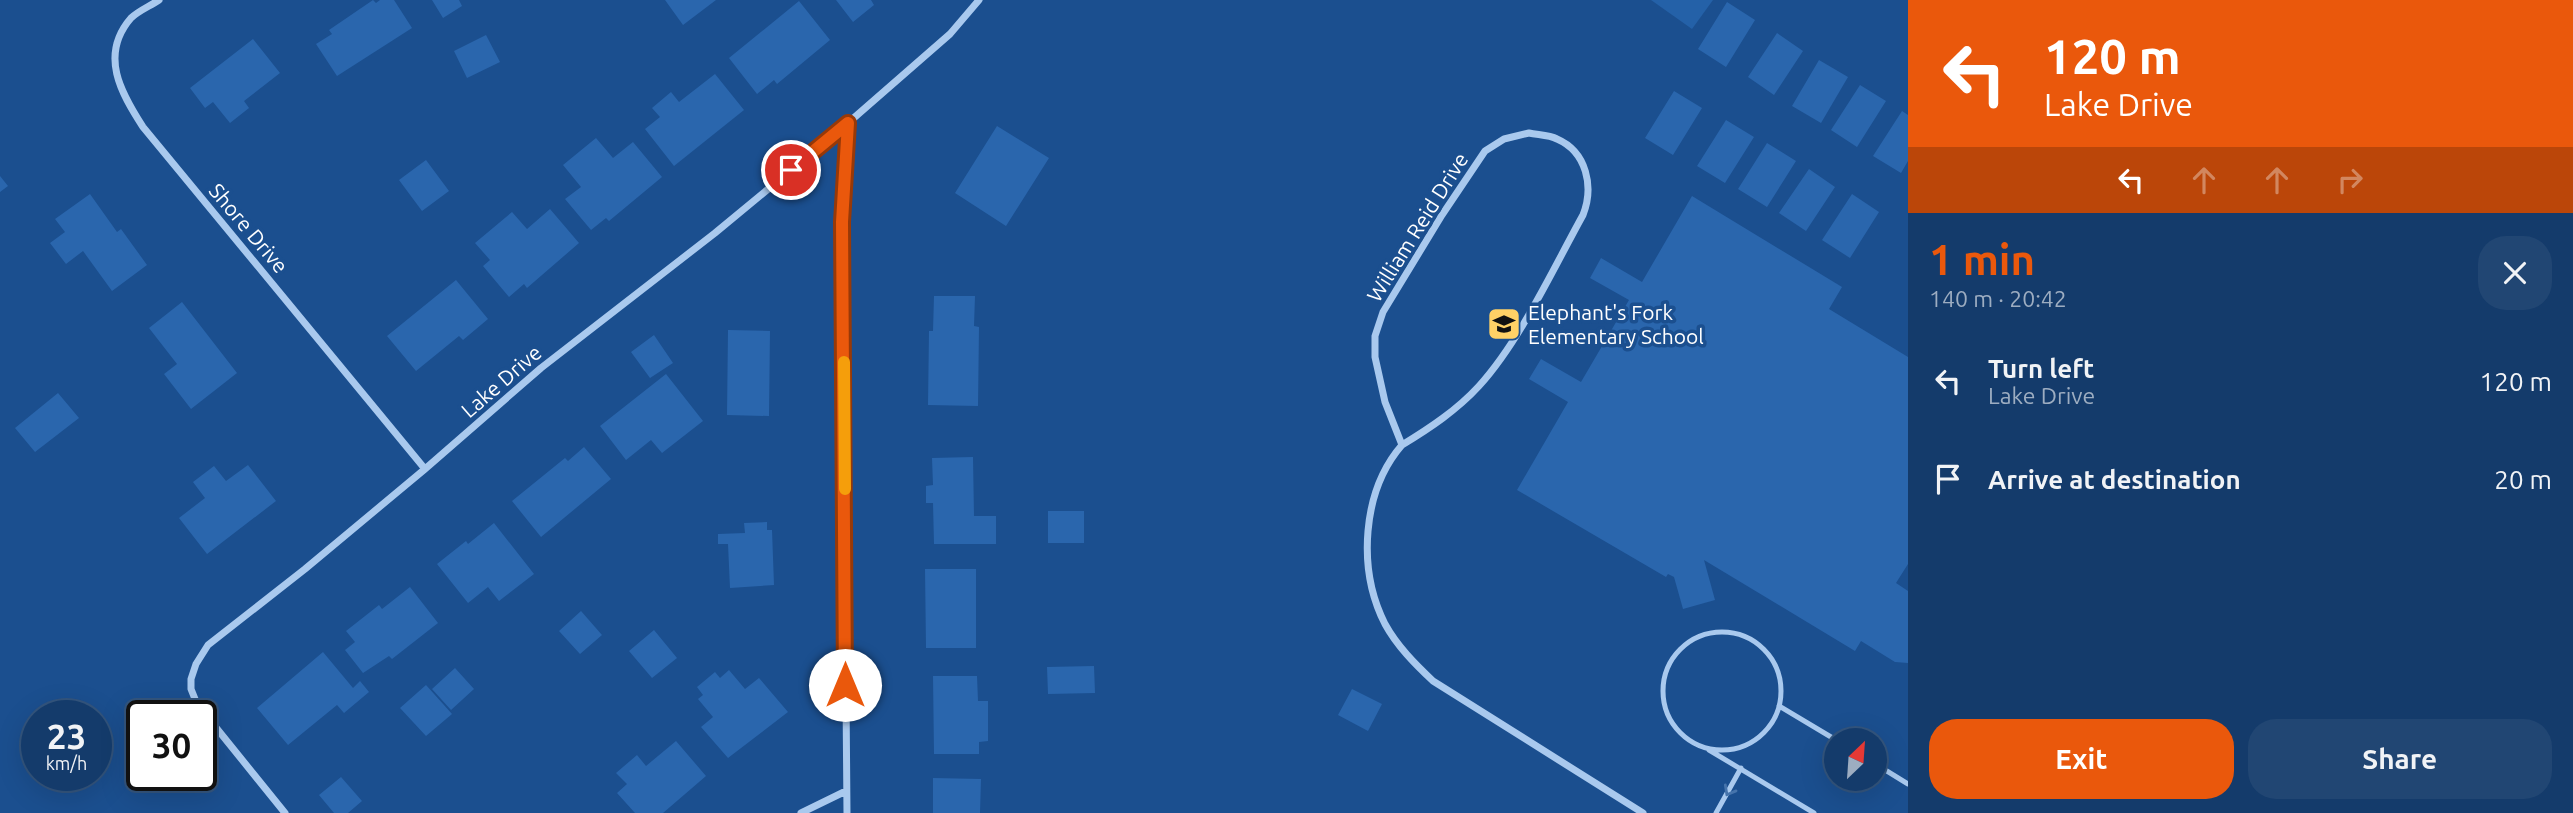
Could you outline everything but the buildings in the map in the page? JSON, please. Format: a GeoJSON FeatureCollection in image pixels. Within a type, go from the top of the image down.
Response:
{"type":"FeatureCollection","features":[{"type":"Feature","properties":{"kind":"street","name":"Shore Drive"},"geometry":{"type":"LineString","coordinates":[[159,0],[132,17],[120,36],[114,58],[114,72],[124,99],[143,127],[425,469]]}},
{"type":"Feature","properties":{"kind":"street"},"geometry":{"type":"LineString","coordinates":[[847,813],[842,222],[848,123],[950,34],[979,0]]}},
{"type":"Feature","properties":{"kind":"street","name":"Lake Drive"},"geometry":{"type":"LineString","coordinates":[[285,813],[197,704],[191,690],[191,678],[208,645],[305,569],[541,368],[715,233],[848,123]]}},
{"type":"Feature","properties":{"kind":"street","name":"William Reid Drive"},"geometry":{"type":"LineString","coordinates":[[1402,445],[1385,402],[1375,357],[1376,336],[1383,312],[1485,151],[1504,139],[1529,133],[1555,138],[1570,147],[1583,163],[1589,183],[1588,204],[1509,347],[1479,386],[1436,425],[1402,445],[1389,460],[1369,518],[1367,554],[1372,590],[1385,623],[1408,658],[1433,681],[1643,813]]}},
{"type":"Feature","properties":{"kind":"street"},"geometry":{"type":"LineString","coordinates":[[801,813],[846,791]]}},
{"type":"Feature","properties":{"kind":"lane"},"geometry":{"type":"LineString","coordinates":[[1708,749],[1726,750],[1744,746],[1760,737],[1772,723],[1779,706],[1781,687],[1777,669],[1768,653],[1754,641],[1736,633],[1717,631],[1699,636],[1683,645],[1671,659],[1663,677],[1662,695],[1667,713],[1676,730],[1691,741],[1814,813]]}},
{"type":"Feature","properties":{"kind":"lane"},"geometry":{"type":"LineString","coordinates":[[1779,706],[1824,733]]}},
{"type":"Feature","properties":{"kind":"lane"},"geometry":{"type":"LineString","coordinates":[[1716,813],[1741,768]]}},
{"type":"Feature","properties":{"kind":"lane"},"geometry":{"type":"LineString","coordinates":[[1887,771],[1908,784]]}},
{"type":"Feature","properties":{"kind":"shaded area"},"geometry":{"type":"Polygon","coordinates":[[[1651,0],[1713,0],[1692,29],[1651,0]]]}},
{"type":"Feature","properties":{"kind":"slow traffic"},"geometry":{"type":"LineString","coordinates":[[844,362],[845,489]]}},
{"type":"Feature","properties":{"kind":"place","name":"Elephant's Fork Elementary School"},"geometry":{"type":"Point","coordinates":[1504,324]}},
{"type":"Feature","properties":{"kind":"route"},"geometry":{"type":"LineString","coordinates":[[791,170],[848,123],[842,222],[845,685]]}}]}
